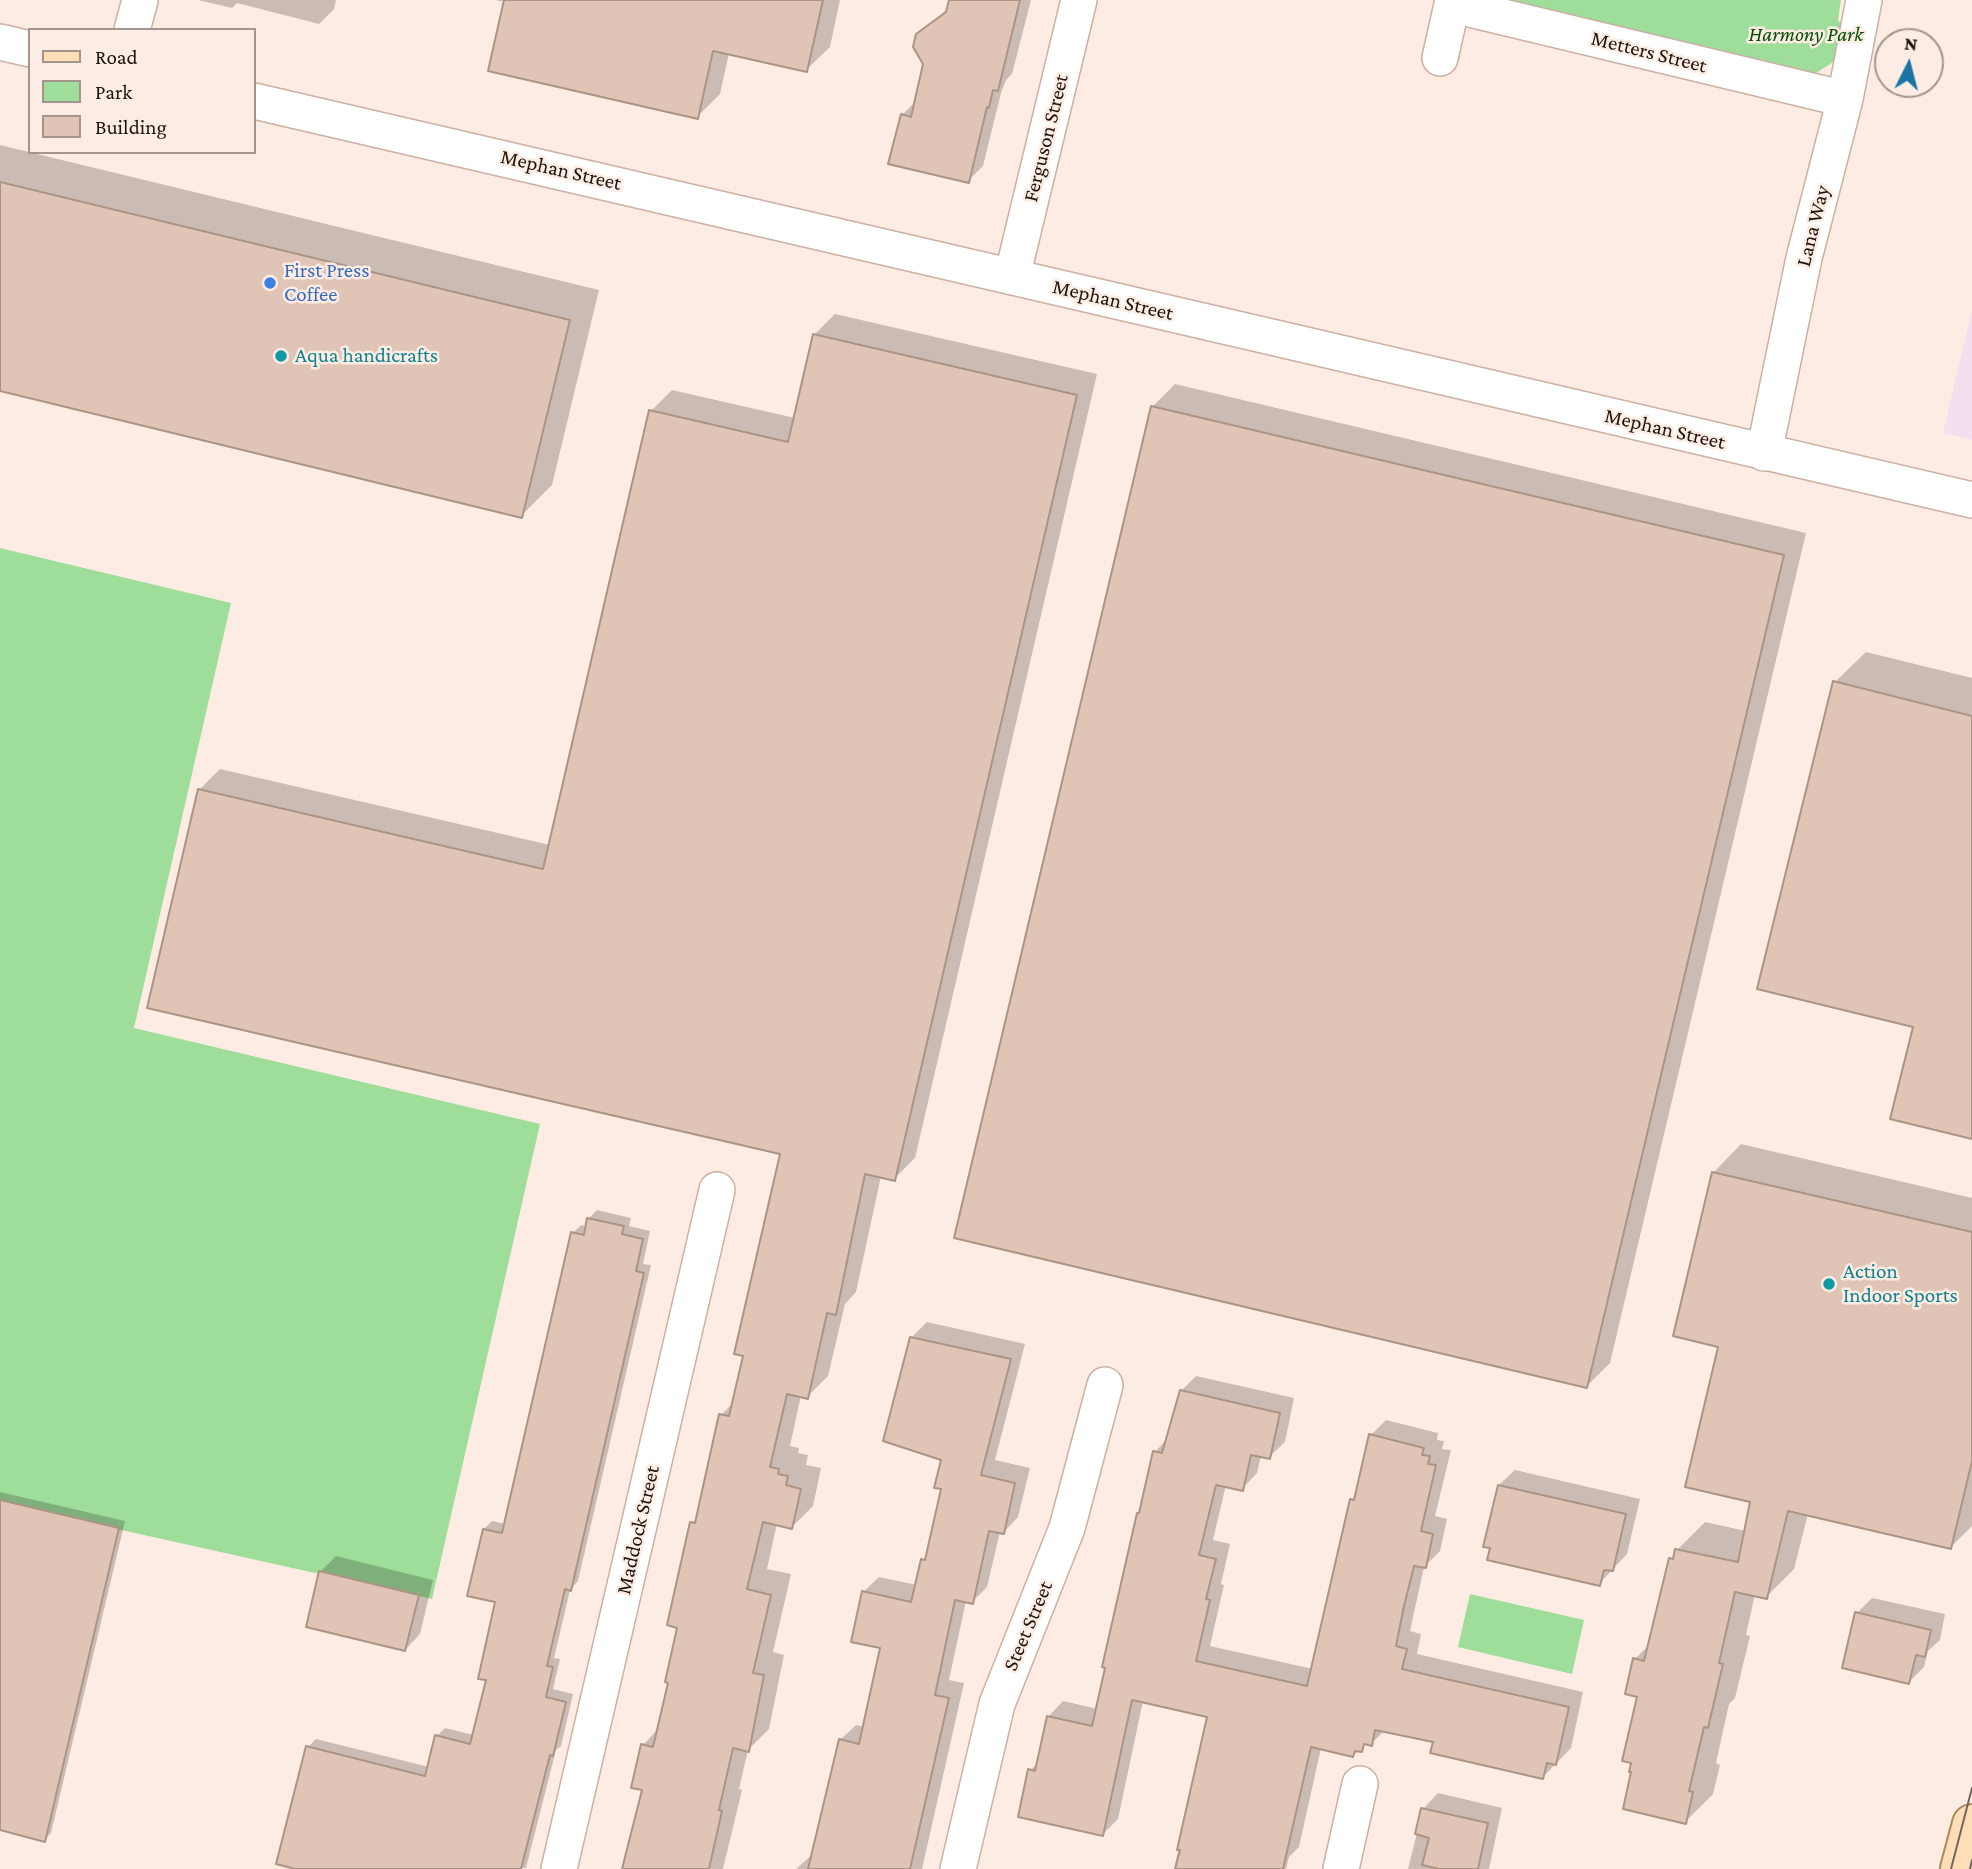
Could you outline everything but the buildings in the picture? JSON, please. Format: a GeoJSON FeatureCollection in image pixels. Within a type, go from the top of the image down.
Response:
{"type":"FeatureCollection","features":[{"type":"Feature","properties":{"kind":"main road"},"geometry":{"type":"LineString","coordinates":[[1960,1869],[1972,1824]]}},
{"type":"Feature","properties":{"kind":"street"},"geometry":{"type":"LineString","coordinates":[[133,28],[140,0]]}},
{"type":"Feature","properties":{"kind":"street","name":"Ferguson Street"},"geometry":{"type":"LineString","coordinates":[[1012,277],[1079,0]]}},
{"type":"Feature","properties":{"kind":"street","name":"Lana Way"},"geometry":{"type":"LineString","coordinates":[[1763,453],[1804,258],[1845,99],[1864,0]]}},
{"type":"Feature","properties":{"kind":"street","name":"Metters Street"},"geometry":{"type":"LineString","coordinates":[[1440,58],[1453,3],[1845,99]]}},
{"type":"Feature","properties":{"kind":"street"},"geometry":{"type":"LineString","coordinates":[[0,42],[28,49]]}},
{"type":"Feature","properties":{"kind":"street","name":"Mephan Street"},"geometry":{"type":"LineString","coordinates":[[256,100],[1972,500]]}},
{"type":"Feature","properties":{"kind":"street","name":"Maddock Street"},"geometry":{"type":"LineString","coordinates":[[559,1869],[717,1190]]}},
{"type":"Feature","properties":{"kind":"street","name":"Steet Street"},"geometry":{"type":"LineString","coordinates":[[958,1869],[997,1704],[1058,1555],[1105,1385]]}},
{"type":"Feature","properties":{"kind":"street"},"geometry":{"type":"LineString","coordinates":[[1341,1869],[1360,1784]]}},
{"type":"Feature","properties":{"kind":"shaded area"},"geometry":{"type":"Polygon","coordinates":[[[1972,310],[1972,440],[1943,433],[1972,310]]]}},
{"type":"Feature","properties":{"kind":"green space","name":"Harmony Park"},"geometry":{"type":"Polygon","coordinates":[[[1499,0],[1841,0],[1838,21],[1851,26],[1838,59],[1816,73],[1499,0]]]}},
{"type":"Feature","properties":{"kind":"green space"},"geometry":{"type":"Polygon","coordinates":[[[0,548],[231,603],[134,1028],[540,1124],[432,1599],[0,1503],[0,548]]]}},
{"type":"Feature","properties":{"kind":"green space"},"geometry":{"type":"Polygon","coordinates":[[[1470,1594],[1584,1620],[1572,1674],[1458,1647],[1470,1594]]]}},
{"type":"Feature","properties":{"kind":"tram line"},"geometry":{"type":"LineString","coordinates":[[1951,1869],[1972,1788]]}},
{"type":"Feature","properties":{"kind":"tram line"},"geometry":{"type":"LineString","coordinates":[[1970,1869],[1972,1860]]}},
{"type":"Feature","properties":{"kind":"place","name":"First Press Coffee"},"geometry":{"type":"Point","coordinates":[270,283]}},
{"type":"Feature","properties":{"kind":"place","name":"Aqua handicrafts"},"geometry":{"type":"Point","coordinates":[281,356]}},
{"type":"Feature","properties":{"kind":"place","name":"Action Indoor Sports"},"geometry":{"type":"Point","coordinates":[1829,1284]}}]}
